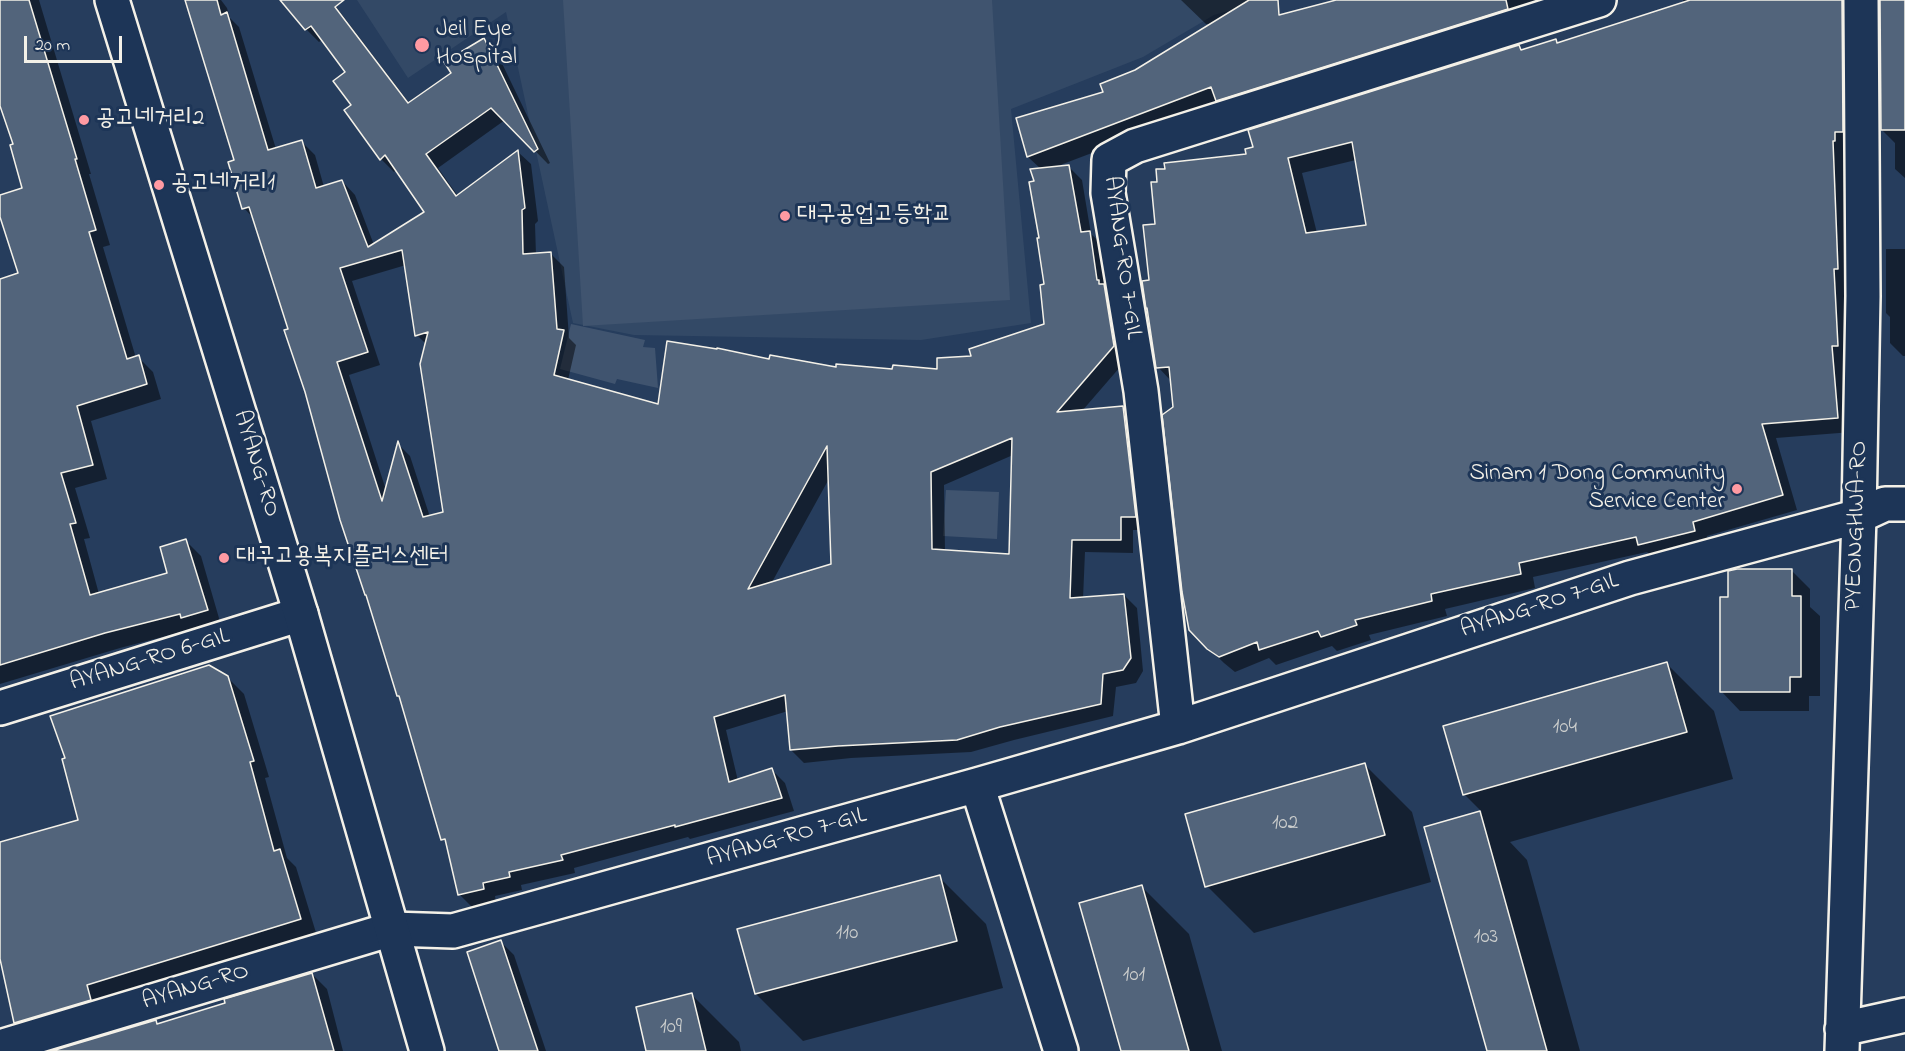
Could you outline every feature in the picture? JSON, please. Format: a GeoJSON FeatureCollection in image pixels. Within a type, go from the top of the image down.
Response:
{"type":"FeatureCollection","features":[{"type":"Feature","properties":{"kind":"street","name":"AYANG-RO"},"geometry":{"type":"LineString","coordinates":[[112,0],[301,614],[428,1051]]}},
{"type":"Feature","properties":{"kind":"street","name":"AYANG-RO 7-GIL"},"geometry":{"type":"LineString","coordinates":[[1178,727],[1141,391],[1108,194],[1108,160],[1135,146],[1599,0]]}},
{"type":"Feature","properties":{"kind":"street","name":"PYEONGHWA-RO"},"geometry":{"type":"LineString","coordinates":[[1842,1040],[1859,516],[1864,211],[1861,0]]}},
{"type":"Feature","properties":{"kind":"street","name":"AYANG-RO 7-GIL"},"geometry":{"type":"LineString","coordinates":[[392,929],[453,931],[977,785],[1178,727],[1630,578],[1859,516],[1885,504],[1905,504]]}},
{"type":"Feature","properties":{"kind":"street","name":"AYANG-RO 6-GIL"},"geometry":{"type":"LineString","coordinates":[[0,708],[301,614]]}},
{"type":"Feature","properties":{"kind":"street"},"geometry":{"type":"LineString","coordinates":[[977,785],[1061,1051]]}},
{"type":"Feature","properties":{"kind":"street","name":"AYANG-RO"},"geometry":{"type":"LineString","coordinates":[[0,1047],[392,929]]}},
{"type":"Feature","properties":{"kind":"street"},"geometry":{"type":"LineString","coordinates":[[1842,1040],[1905,1015]]}},
{"type":"Feature","properties":{"kind":"shaded area","name":"대구공업고등학교"},"geometry":{"type":"Polygon","coordinates":[[[357,0],[1269,0],[1214,15],[1143,57],[1011,109],[1031,323],[921,340],[634,335],[573,323],[506,12],[408,78],[357,0]]]}},
{"type":"Feature","properties":{"kind":"shaded area","name":"대구공업고등학교"},"geometry":{"type":"Polygon","coordinates":[[[563,0],[992,0],[1010,300],[583,326],[563,0]]]}},
{"type":"Feature","properties":{"kind":"shaded area"},"geometry":{"type":"Polygon","coordinates":[[[571,324],[645,340],[643,347],[655,348],[658,388],[617,379],[615,384],[560,369],[571,324]]]}},
{"type":"Feature","properties":{"kind":"shaded area"},"geometry":{"type":"Polygon","coordinates":[[[946,490],[999,492],[997,539],[943,536],[946,490]]]}},
{"type":"Feature","properties":{"kind":"building"},"geometry":{"type":"Polygon","coordinates":[[[0,0],[29,0],[77,159],[75,159],[96,230],[89,232],[127,359],[139,355],[147,384],[77,406],[93,465],[61,473],[76,523],[70,524],[90,595],[167,573],[160,547],[186,539],[208,610],[181,618],[180,614],[105,633],[0,665],[0,279],[18,273],[0,217],[0,195],[22,188],[10,145],[13,144],[0,106],[0,0]]]}},
{"type":"Feature","properties":{"kind":"building"},"geometry":{"type":"Polygon","coordinates":[[[185,0],[217,0],[221,15],[227,12],[268,150],[302,140],[316,188],[342,180],[368,247],[424,212],[385,155],[380,160],[344,110],[351,105],[333,81],[345,72],[311,26],[305,30],[280,0],[344,0],[335,7],[408,103],[451,73],[444,62],[484,38],[538,149],[534,152],[491,108],[426,154],[456,196],[518,150],[525,208],[522,210],[523,254],[551,252],[557,329],[564,330],[554,375],[658,404],[667,341],[769,359],[770,355],[836,367],[836,364],[892,369],[893,365],[937,369],[937,358],[971,356],[969,349],[1044,324],[1040,285],[1044,284],[1029,182],[1034,181],[1030,169],[1069,165],[1081,232],[1090,231],[1097,280],[1099,284],[1104,284],[1114,346],[1057,412],[1123,406],[1136,517],[1121,517],[1121,540],[1072,540],[1070,598],[1124,594],[1131,658],[1123,670],[1103,674],[1101,704],[1000,727],[957,740],[790,750],[785,695],[714,717],[729,782],[772,768],[782,798],[561,855],[563,860],[509,872],[510,877],[483,883],[484,889],[458,895],[445,839],[441,840],[399,696],[397,696],[340,520],[305,392],[284,330],[288,329],[249,207],[242,209],[228,162],[234,160],[185,0]],[[402,250],[340,268],[368,352],[337,362],[382,501],[398,441],[423,517],[443,512],[420,364],[428,332],[415,336],[402,250]],[[1012,438],[931,472],[932,549],[1009,554],[1012,438]],[[827,446],[748,589],[831,564],[827,446]]]}},
{"type":"Feature","properties":{"kind":"building"},"geometry":{"type":"Polygon","coordinates":[[[1249,0],[1278,0],[1279,15],[1336,0],[1506,0],[1508,9],[1216,101],[1211,87],[1027,157],[1016,118],[1103,92],[1100,84],[1135,70],[1249,0]]]}},
{"type":"Feature","properties":{"kind":"building"},"geometry":{"type":"Polygon","coordinates":[[[1690,0],[1842,0],[1843,132],[1835,132],[1835,141],[1833,141],[1838,269],[1834,269],[1838,346],[1832,346],[1838,418],[1762,424],[1783,495],[1693,522],[1695,531],[1638,545],[1636,537],[1519,563],[1521,574],[1431,594],[1432,601],[1355,620],[1357,625],[1321,637],[1318,631],[1259,650],[1257,642],[1219,657],[1207,649],[1189,630],[1182,592],[1162,415],[1173,407],[1169,367],[1156,368],[1142,281],[1149,280],[1143,225],[1155,224],[1151,182],[1157,182],[1156,169],[1165,169],[1164,163],[1246,154],[1245,149],[1253,147],[1248,130],[1519,45],[1521,50],[1556,39],[1557,43],[1690,0]],[[1352,142],[1288,158],[1306,233],[1366,225],[1352,142]]]}},
{"type":"Feature","properties":{"kind":"building"},"geometry":{"type":"Polygon","coordinates":[[[1880,0],[1905,0],[1905,130],[1881,130],[1880,0]]]}},
{"type":"Feature","properties":{"kind":"building"},"geometry":{"type":"Polygon","coordinates":[[[1792,569],[1792,596],[1801,596],[1801,677],[1790,677],[1790,692],[1720,692],[1720,597],[1728,597],[1728,571],[1792,569]]]}},
{"type":"Feature","properties":{"kind":"building"},"geometry":{"type":"Polygon","coordinates":[[[1667,662],[1687,732],[1463,795],[1443,726],[1667,662]]]}},
{"type":"Feature","properties":{"kind":"building"},"geometry":{"type":"Polygon","coordinates":[[[209,665],[228,676],[254,761],[250,762],[274,851],[280,849],[301,919],[87,985],[91,1000],[14,1023],[0,959],[0,842],[78,820],[62,759],[65,758],[50,716],[209,665]]]}},
{"type":"Feature","properties":{"kind":"building"},"geometry":{"type":"Polygon","coordinates":[[[1365,763],[1385,835],[1205,887],[1185,814],[1365,763]]]}},
{"type":"Feature","properties":{"kind":"building"},"geometry":{"type":"Polygon","coordinates":[[[1480,811],[1547,1051],[1487,1051],[1424,827],[1480,811]]]}},
{"type":"Feature","properties":{"kind":"building"},"geometry":{"type":"Polygon","coordinates":[[[940,875],[957,941],[755,994],[737,929],[940,875]]]}},
{"type":"Feature","properties":{"kind":"building"},"geometry":{"type":"Polygon","coordinates":[[[1142,885],[1189,1051],[1121,1051],[1079,903],[1142,885]]]}},
{"type":"Feature","properties":{"kind":"building"},"geometry":{"type":"Polygon","coordinates":[[[501,940],[538,1051],[499,1051],[467,952],[501,940]]]}},
{"type":"Feature","properties":{"kind":"building"},"geometry":{"type":"Polygon","coordinates":[[[312,973],[334,1051],[52,1051],[156,1020],[157,1024],[225,1003],[224,999],[312,973]]]}},
{"type":"Feature","properties":{"kind":"building"},"geometry":{"type":"Polygon","coordinates":[[[692,993],[706,1051],[646,1051],[636,1007],[692,993]]]}},
{"type":"Feature","properties":{"kind":"place","name":"Jeil Eye Hospital"},"geometry":{"type":"Point","coordinates":[422,45]}},
{"type":"Feature","properties":{"kind":"place","name":"공고네거리2"},"geometry":{"type":"Point","coordinates":[84,120]}},
{"type":"Feature","properties":{"kind":"place","name":"공고네거리1"},"geometry":{"type":"Point","coordinates":[159,185]}},
{"type":"Feature","properties":{"kind":"place","name":"대구공업고등학교"},"geometry":{"type":"Point","coordinates":[785,216]}},
{"type":"Feature","properties":{"kind":"place","name":"Sinam 1 Dong Community Service Center"},"geometry":{"type":"Point","coordinates":[1737,489]}},
{"type":"Feature","properties":{"kind":"place","name":"대구고용복지플러스센터"},"geometry":{"type":"Point","coordinates":[224,558]}}]}
